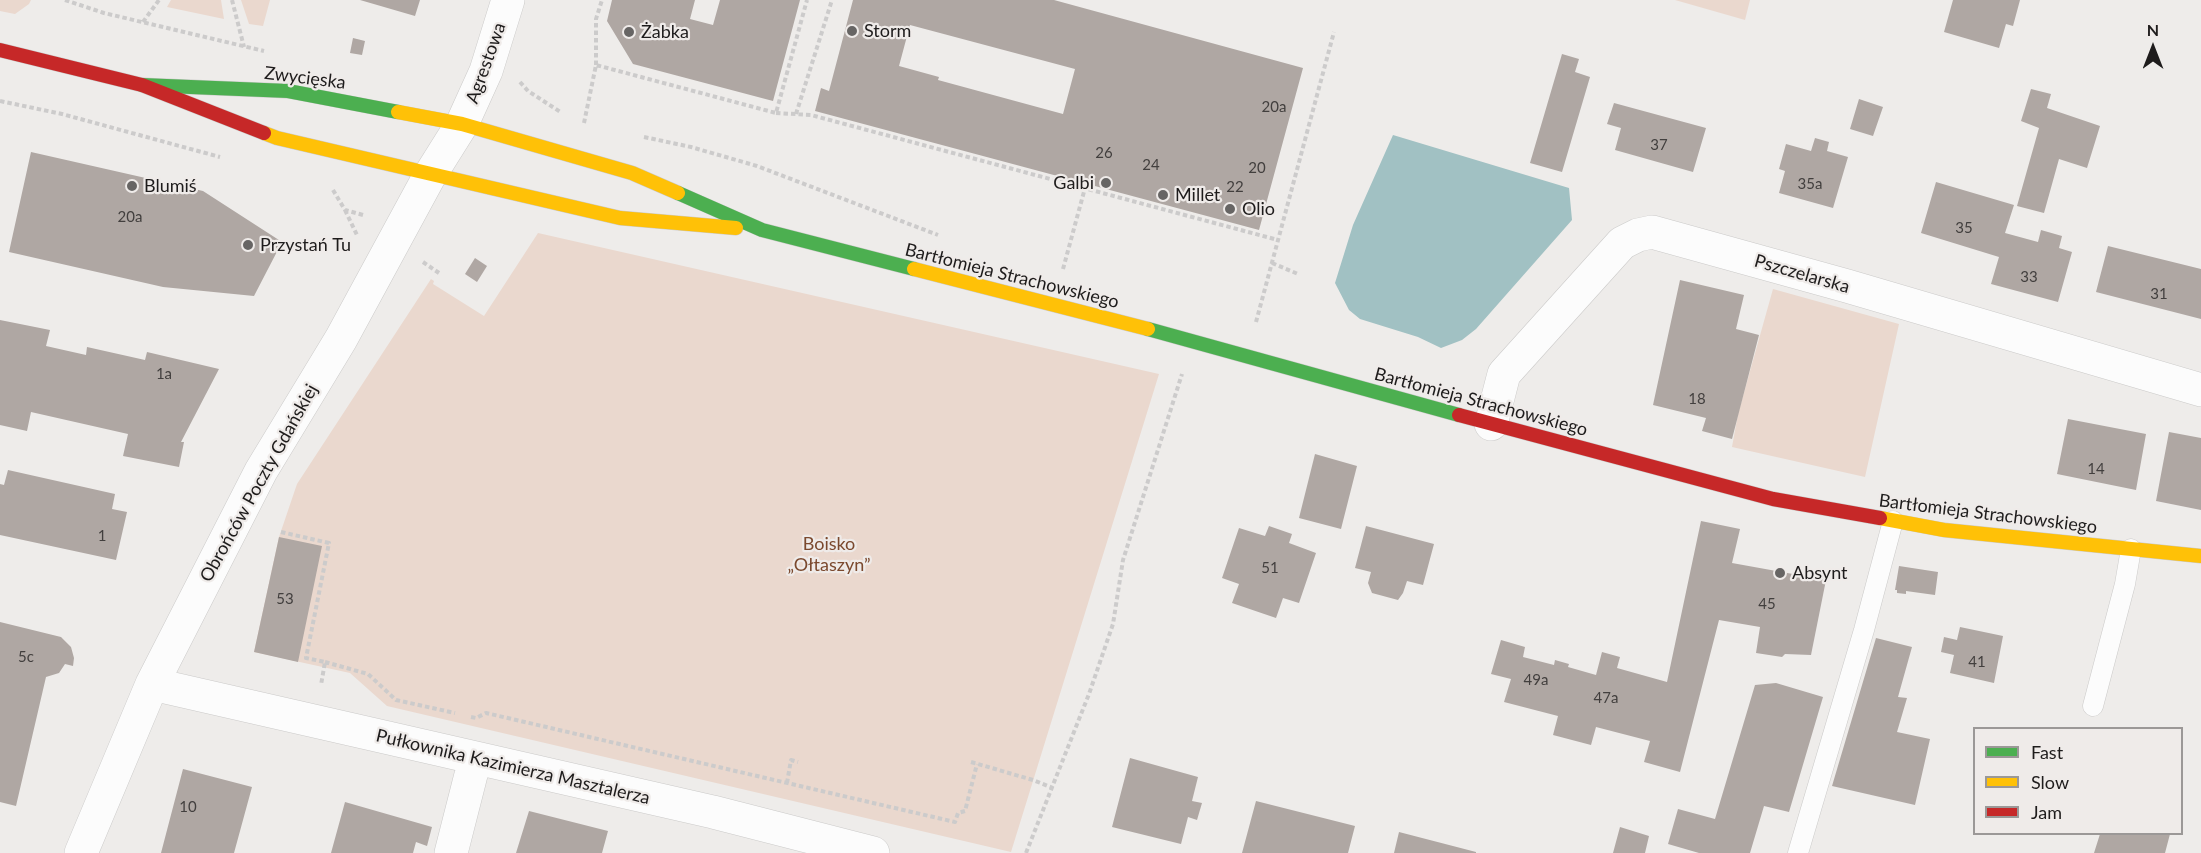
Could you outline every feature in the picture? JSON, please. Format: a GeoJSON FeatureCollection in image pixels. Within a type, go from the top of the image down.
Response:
{"type":"FeatureCollection","features":[{"type":"Feature","properties":{"kind":"street","name":"Agrestowa"},"geometry":{"type":"LineString","coordinates":[[462,124],[486,71],[508,0]]}},
{"type":"Feature","properties":{"kind":"street","name":"Zwycięska"},"geometry":{"type":"LineString","coordinates":[[0,50],[142,85],[277,138],[430,175]]}},
{"type":"Feature","properties":{"kind":"street","name":"Zwycięska"},"geometry":{"type":"LineString","coordinates":[[142,85],[288,91],[462,124]]}},
{"type":"Feature","properties":{"kind":"street","name":"Obrońców Poczty Gdańskiej"},"geometry":{"type":"LineString","coordinates":[[81,853],[152,684],[261,471],[341,339],[430,175],[462,124]]}},
{"type":"Feature","properties":{"kind":"street","name":"Bartłomieja Strachowskiego"},"geometry":{"type":"LineString","coordinates":[[462,124],[632,173],[762,230]]}},
{"type":"Feature","properties":{"kind":"street","name":"Bartłomieja Strachowskiego"},"geometry":{"type":"LineString","coordinates":[[430,175],[620,218],[762,230],[1082,311],[1773,500],[1944,530],[2201,556]]}},
{"type":"Feature","properties":{"kind":"street","name":"Pszczelarska"},"geometry":{"type":"LineString","coordinates":[[1491,424],[1504,374],[1622,243],[1638,235],[1652,232],[2201,390]]}},
{"type":"Feature","properties":{"kind":"street","name":"Pułkownika Kazimierza Masztalerza"},"geometry":{"type":"LineString","coordinates":[[152,684],[713,812],[873,853]]}},
{"type":"Feature","properties":{"kind":"street"},"geometry":{"type":"LineString","coordinates":[[452,853],[475,759]]}},
{"type":"Feature","properties":{"kind":"lane"},"geometry":{"type":"LineString","coordinates":[[1798,853],[1864,630],[1893,521]]}},
{"type":"Feature","properties":{"kind":"lane"},"geometry":{"type":"LineString","coordinates":[[2093,706],[2125,584],[2131,549]]}},
{"type":"Feature","properties":{"kind":"path"},"geometry":{"type":"LineString","coordinates":[[65,0],[266,52]]}},
{"type":"Feature","properties":{"kind":"path"},"geometry":{"type":"LineString","coordinates":[[143,22],[159,0]]}},
{"type":"Feature","properties":{"kind":"path"},"geometry":{"type":"LineString","coordinates":[[232,0],[244,47]]}},
{"type":"Feature","properties":{"kind":"path"},"geometry":{"type":"LineString","coordinates":[[582,130],[596,65],[596,19],[602,0]]}},
{"type":"Feature","properties":{"kind":"path"},"geometry":{"type":"LineString","coordinates":[[776,113],[807,0]]}},
{"type":"Feature","properties":{"kind":"path"},"geometry":{"type":"LineString","coordinates":[[796,114],[832,0]]}},
{"type":"Feature","properties":{"kind":"path"},"geometry":{"type":"LineString","coordinates":[[1256,322],[1334,33]]}},
{"type":"Feature","properties":{"kind":"path"},"geometry":{"type":"LineString","coordinates":[[596,65],[776,113],[811,115],[1278,240]]}},
{"type":"Feature","properties":{"kind":"path"},"geometry":{"type":"LineString","coordinates":[[518,80],[528,91],[562,113],[573,117]]}},
{"type":"Feature","properties":{"kind":"path"},"geometry":{"type":"LineString","coordinates":[[0,101],[62,114],[223,158]]}},
{"type":"Feature","properties":{"kind":"path"},"geometry":{"type":"LineString","coordinates":[[584,121],[595,124]]}},
{"type":"Feature","properties":{"kind":"path"},"geometry":{"type":"LineString","coordinates":[[638,135],[757,166],[945,237]]}},
{"type":"Feature","properties":{"kind":"path"},"geometry":{"type":"LineString","coordinates":[[330,184],[345,210],[363,215]]}},
{"type":"Feature","properties":{"kind":"path"},"geometry":{"type":"LineString","coordinates":[[1073,274],[1062,271],[1085,188]]}},
{"type":"Feature","properties":{"kind":"path"},"geometry":{"type":"LineString","coordinates":[[420,260],[439,273]]}},
{"type":"Feature","properties":{"kind":"path"},"geometry":{"type":"LineString","coordinates":[[1272,263],[1298,274]]}},
{"type":"Feature","properties":{"kind":"path"},"geometry":{"type":"LineString","coordinates":[[1245,319],[1265,324]]}},
{"type":"Feature","properties":{"kind":"path"},"geometry":{"type":"LineString","coordinates":[[1026,853],[1089,694],[1113,624],[1123,560],[1192,342]]}},
{"type":"Feature","properties":{"kind":"path"},"geometry":{"type":"LineString","coordinates":[[281,532],[328,543],[306,658],[368,674],[396,700],[476,718],[486,713],[955,822],[958,813],[965,811],[977,764]]}},
{"type":"Feature","properties":{"kind":"path"},"geometry":{"type":"LineString","coordinates":[[314,721],[325,662]]}},
{"type":"Feature","properties":{"kind":"path"},"geometry":{"type":"LineString","coordinates":[[787,783],[791,760],[798,762]]}},
{"type":"Feature","properties":{"kind":"path"},"geometry":{"type":"LineString","coordinates":[[971,762],[1053,788]]}},
{"type":"Feature","properties":{"kind":"green space"},"geometry":{"type":"Polygon","coordinates":[[[0,0],[31,0],[15,14],[0,11],[0,0]]]}},
{"type":"Feature","properties":{"kind":"green space"},"geometry":{"type":"Polygon","coordinates":[[[171,0],[221,0],[224,19],[167,7],[171,0]]]}},
{"type":"Feature","properties":{"kind":"green space"},"geometry":{"type":"Polygon","coordinates":[[[241,0],[270,0],[263,26],[249,24],[241,0]]]}},
{"type":"Feature","properties":{"kind":"green space"},"geometry":{"type":"Polygon","coordinates":[[[1675,0],[1750,0],[1745,20],[1675,0]]]}},
{"type":"Feature","properties":{"kind":"green space","name":"Boisko „Ołtaszyn”"},"geometry":{"type":"Polygon","coordinates":[[[538,233],[1159,374],[1011,852],[387,706],[350,673],[254,652],[279,537],[297,484],[431,279],[434,281],[433,284],[484,316],[538,233]]]}},
{"type":"Feature","properties":{"kind":"green space"},"geometry":{"type":"Polygon","coordinates":[[[1773,289],[1899,324],[1865,477],[1732,447],[1738,414],[1773,289]]]}},
{"type":"Feature","properties":{"kind":"water"},"geometry":{"type":"Polygon","coordinates":[[[1393,135],[1569,188],[1572,220],[1476,329],[1462,340],[1441,348],[1418,337],[1360,319],[1349,310],[1335,283],[1353,225],[1393,135]]]}},
{"type":"Feature","properties":{"kind":"building"},"geometry":{"type":"Polygon","coordinates":[[[360,0],[420,0],[415,16],[360,0]]]}},
{"type":"Feature","properties":{"kind":"building"},"geometry":{"type":"Polygon","coordinates":[[[612,0],[695,0],[690,19],[713,25],[720,0],[800,0],[773,101],[633,64],[607,21],[612,0]]]}},
{"type":"Feature","properties":{"kind":"building"},"geometry":{"type":"Polygon","coordinates":[[[853,0],[1054,0],[1303,68],[1259,230],[815,111],[821,88],[829,91],[853,0]],[[910,25],[899,66],[939,77],[938,80],[1063,114],[1075,69],[910,25]]]}},
{"type":"Feature","properties":{"kind":"building"},"geometry":{"type":"Polygon","coordinates":[[[1953,0],[2020,0],[2013,26],[2006,24],[1999,48],[1944,32],[1953,0]]]}},
{"type":"Feature","properties":{"kind":"building"},"geometry":{"type":"Polygon","coordinates":[[[353,38],[365,41],[362,55],[350,53],[353,38]]]}},
{"type":"Feature","properties":{"kind":"building"},"geometry":{"type":"Polygon","coordinates":[[[1562,54],[1579,59],[1575,72],[1590,77],[1562,172],[1530,163],[1562,54]]]}},
{"type":"Feature","properties":{"kind":"building"},"geometry":{"type":"Polygon","coordinates":[[[2031,89],[2051,94],[2047,108],[2100,126],[2087,168],[2059,159],[2044,213],[2017,206],[2039,128],[2021,121],[2031,89]]]}},
{"type":"Feature","properties":{"kind":"building"},"geometry":{"type":"Polygon","coordinates":[[[1859,99],[1883,107],[1873,136],[1850,129],[1859,99]]]}},
{"type":"Feature","properties":{"kind":"building"},"geometry":{"type":"Polygon","coordinates":[[[1614,103],[1706,128],[1693,172],[1615,150],[1621,128],[1607,124],[1614,103]]]}},
{"type":"Feature","properties":{"kind":"building"},"geometry":{"type":"Polygon","coordinates":[[[1815,138],[1829,142],[1827,151],[1848,157],[1833,208],[1779,193],[1785,171],[1779,169],[1786,144],[1811,151],[1815,138]]]}},
{"type":"Feature","properties":{"kind":"building"},"geometry":{"type":"Polygon","coordinates":[[[31,152],[203,191],[282,242],[254,296],[163,287],[9,252],[31,152]]]}},
{"type":"Feature","properties":{"kind":"building"},"geometry":{"type":"Polygon","coordinates":[[[1936,182],[2014,205],[2005,233],[2038,242],[2041,230],[2062,236],[2059,248],[2072,252],[2058,302],[1991,284],[1999,257],[1921,233],[1936,182]]]}},
{"type":"Feature","properties":{"kind":"building"},"geometry":{"type":"Polygon","coordinates":[[[2108,246],[2201,269],[2201,319],[2096,292],[2108,246]]]}},
{"type":"Feature","properties":{"kind":"building"},"geometry":{"type":"Polygon","coordinates":[[[475,258],[487,266],[477,282],[465,274],[475,258]]]}},
{"type":"Feature","properties":{"kind":"building"},"geometry":{"type":"Polygon","coordinates":[[[1680,280],[1744,295],[1736,329],[1759,335],[1732,439],[1702,431],[1706,418],[1653,405],[1680,280]]]}},
{"type":"Feature","properties":{"kind":"building"},"geometry":{"type":"Polygon","coordinates":[[[0,320],[50,330],[46,346],[86,355],[87,347],[145,360],[147,352],[219,369],[181,442],[184,442],[179,467],[123,456],[128,434],[31,412],[27,431],[0,425],[0,320]]]}},
{"type":"Feature","properties":{"kind":"building"},"geometry":{"type":"Polygon","coordinates":[[[2068,419],[2146,434],[2136,490],[2057,474],[2068,419]]]}},
{"type":"Feature","properties":{"kind":"building"},"geometry":{"type":"Polygon","coordinates":[[[2169,432],[2201,438],[2201,510],[2156,501],[2169,432]]]}},
{"type":"Feature","properties":{"kind":"building"},"geometry":{"type":"Polygon","coordinates":[[[1315,454],[1357,466],[1341,529],[1299,518],[1315,454]]]}},
{"type":"Feature","properties":{"kind":"building"},"geometry":{"type":"Polygon","coordinates":[[[8,470],[115,494],[112,509],[127,512],[116,560],[0,535],[0,484],[4,485],[8,470]]]}},
{"type":"Feature","properties":{"kind":"building"},"geometry":{"type":"Polygon","coordinates":[[[1701,521],[1740,529],[1732,563],[1826,580],[1811,655],[1785,654],[1782,657],[1756,653],[1760,627],[1719,620],[1680,772],[1644,762],[1650,741],[1596,727],[1591,745],[1553,735],[1558,716],[1504,702],[1511,679],[1491,674],[1501,640],[1525,647],[1523,657],[1554,665],[1555,660],[1569,664],[1568,667],[1596,675],[1602,652],[1620,657],[1617,668],[1667,682],[1701,521]]]}},
{"type":"Feature","properties":{"kind":"building"},"geometry":{"type":"Polygon","coordinates":[[[1269,526],[1292,534],[1289,543],[1316,553],[1299,603],[1283,598],[1276,618],[1232,603],[1239,584],[1222,578],[1239,528],[1265,536],[1269,526]]]}},
{"type":"Feature","properties":{"kind":"building"},"geometry":{"type":"Polygon","coordinates":[[[1366,526],[1434,544],[1423,585],[1407,581],[1398,600],[1372,593],[1368,583],[1371,572],[1355,568],[1366,526]]]}},
{"type":"Feature","properties":{"kind":"building"},"geometry":{"type":"Polygon","coordinates":[[[279,537],[322,546],[298,662],[254,652],[279,537]]]}},
{"type":"Feature","properties":{"kind":"building"},"geometry":{"type":"Polygon","coordinates":[[[1899,566],[1938,572],[1935,595],[1906,591],[1906,594],[1897,593],[1895,590],[1899,566]]]}},
{"type":"Feature","properties":{"kind":"building"},"geometry":{"type":"Polygon","coordinates":[[[0,622],[61,637],[71,647],[74,658],[73,666],[65,664],[59,673],[46,677],[16,806],[0,802],[0,622]]]}},
{"type":"Feature","properties":{"kind":"building"},"geometry":{"type":"Polygon","coordinates":[[[1960,627],[2003,636],[1994,683],[1950,673],[1954,655],[1941,652],[1944,637],[1957,640],[1960,627]]]}},
{"type":"Feature","properties":{"kind":"building"},"geometry":{"type":"Polygon","coordinates":[[[1876,638],[1912,647],[1898,697],[1907,698],[1897,732],[1930,739],[1915,805],[1832,786],[1876,638]]]}},
{"type":"Feature","properties":{"kind":"building"},"geometry":{"type":"Polygon","coordinates":[[[1776,683],[1823,697],[1789,812],[1764,806],[1750,853],[1699,853],[1668,844],[1678,809],[1715,819],[1755,685],[1776,683]]]}},
{"type":"Feature","properties":{"kind":"building"},"geometry":{"type":"Polygon","coordinates":[[[1130,758],[1198,777],[1192,801],[1202,803],[1197,820],[1188,817],[1181,844],[1112,827],[1130,758]]]}},
{"type":"Feature","properties":{"kind":"building"},"geometry":{"type":"Polygon","coordinates":[[[183,769],[252,787],[234,853],[161,853],[183,769]]]}},
{"type":"Feature","properties":{"kind":"building"},"geometry":{"type":"Polygon","coordinates":[[[1256,801],[1355,826],[1348,853],[1242,853],[1256,801]]]}},
{"type":"Feature","properties":{"kind":"building"},"geometry":{"type":"Polygon","coordinates":[[[345,802],[432,827],[427,846],[416,842],[413,853],[331,853],[345,802]]]}},
{"type":"Feature","properties":{"kind":"building"},"geometry":{"type":"Polygon","coordinates":[[[529,811],[608,831],[602,853],[516,853],[529,811]]]}},
{"type":"Feature","properties":{"kind":"building"},"geometry":{"type":"Polygon","coordinates":[[[1620,827],[1649,836],[1645,853],[1613,853],[1620,827]]]}},
{"type":"Feature","properties":{"kind":"building"},"geometry":{"type":"Polygon","coordinates":[[[1399,832],[1476,852],[1476,853],[1394,853],[1399,832]]]}},
{"type":"Feature","properties":{"kind":"building"},"geometry":{"type":"Polygon","coordinates":[[[2100,835],[2170,835],[2165,853],[2094,853],[2100,835]]]}},
{"type":"Feature","properties":{"kind":"traffic: fast"},"geometry":{"type":"LineString","coordinates":[[142,85],[288,91],[398,112]]}},
{"type":"Feature","properties":{"kind":"traffic: fast"},"geometry":{"type":"LineString","coordinates":[[678,193],[762,230],[914,269]]}},
{"type":"Feature","properties":{"kind":"traffic: fast"},"geometry":{"type":"LineString","coordinates":[[1148,329],[1459,415]]}},
{"type":"Feature","properties":{"kind":"traffic: slow"},"geometry":{"type":"LineString","coordinates":[[398,112],[462,124],[632,173],[678,193]]}},
{"type":"Feature","properties":{"kind":"traffic: slow"},"geometry":{"type":"LineString","coordinates":[[264,133],[277,138],[620,218],[736,228]]}},
{"type":"Feature","properties":{"kind":"traffic: slow"},"geometry":{"type":"LineString","coordinates":[[914,269],[1148,329]]}},
{"type":"Feature","properties":{"kind":"traffic: slow"},"geometry":{"type":"LineString","coordinates":[[1880,518],[1944,530],[2201,556]]}},
{"type":"Feature","properties":{"kind":"traffic: jam"},"geometry":{"type":"LineString","coordinates":[[0,50],[142,85],[264,133]]}},
{"type":"Feature","properties":{"kind":"traffic: jam"},"geometry":{"type":"LineString","coordinates":[[1459,415],[1773,499],[1880,518]]}},
{"type":"Feature","properties":{"kind":"place","name":"Storm"},"geometry":{"type":"Point","coordinates":[852,31]}},
{"type":"Feature","properties":{"kind":"place","name":"Żabka"},"geometry":{"type":"Point","coordinates":[629,32]}},
{"type":"Feature","properties":{"kind":"place","name":"Galbi"},"geometry":{"type":"Point","coordinates":[1106,183]}},
{"type":"Feature","properties":{"kind":"place","name":"Blumiś"},"geometry":{"type":"Point","coordinates":[132,186]}},
{"type":"Feature","properties":{"kind":"place","name":"Millet"},"geometry":{"type":"Point","coordinates":[1163,195]}},
{"type":"Feature","properties":{"kind":"place","name":"Olio"},"geometry":{"type":"Point","coordinates":[1230,209]}},
{"type":"Feature","properties":{"kind":"place","name":"Przystań Tu"},"geometry":{"type":"Point","coordinates":[248,245]}},
{"type":"Feature","properties":{"kind":"place","name":"Absynt"},"geometry":{"type":"Point","coordinates":[1780,573]}}]}
